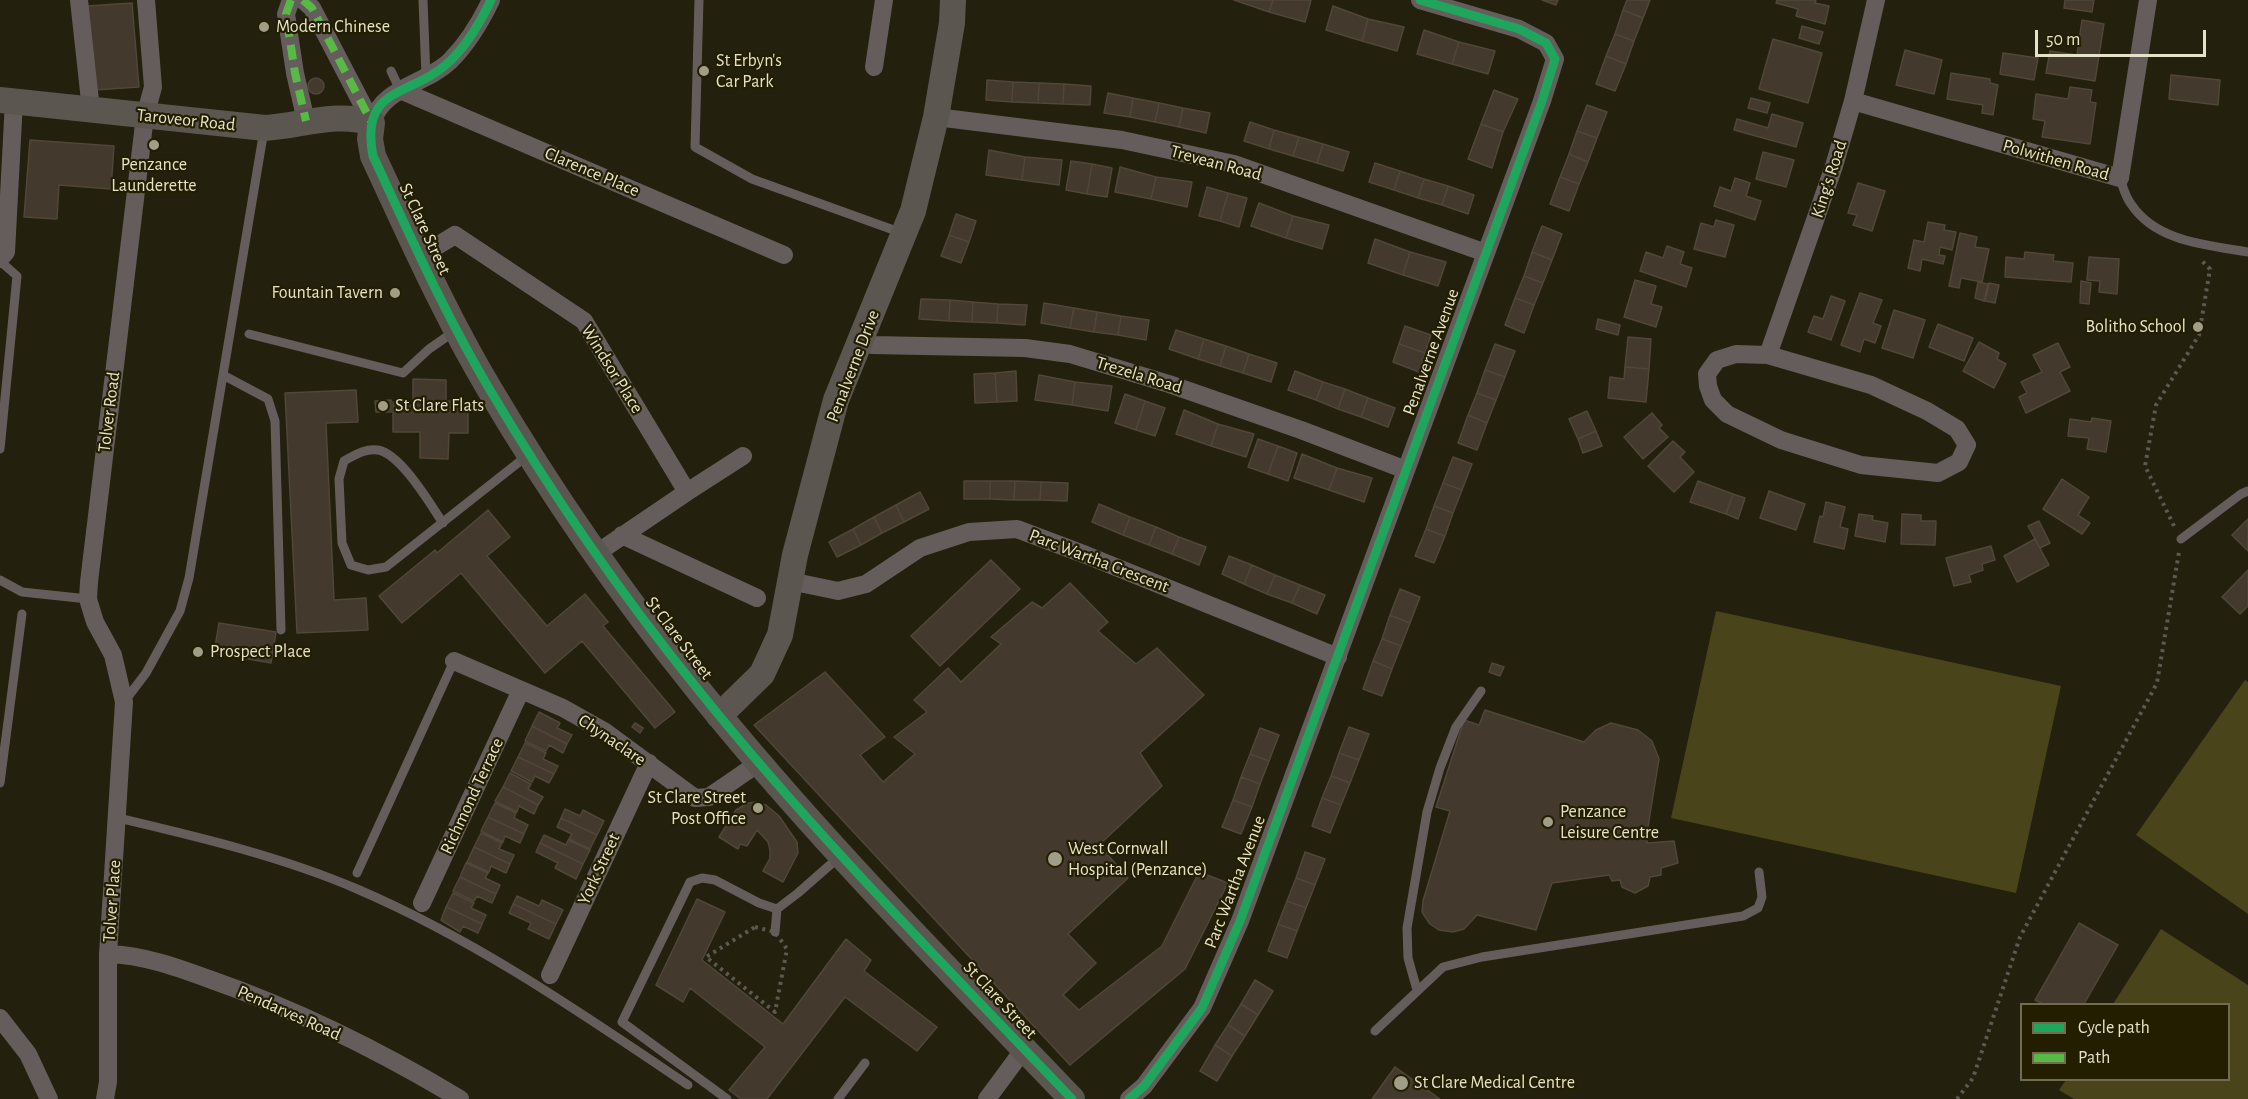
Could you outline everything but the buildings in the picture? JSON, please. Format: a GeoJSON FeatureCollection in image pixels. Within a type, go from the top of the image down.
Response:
{"type":"FeatureCollection","features":[{"type":"Feature","properties":{"kind":"street"},"geometry":{"type":"LineString","coordinates":[[79,0],[91,110]]}},
{"type":"Feature","properties":{"kind":"street","name":"Tolver Road"},"geometry":{"type":"LineString","coordinates":[[124,702],[113,655],[95,622],[88,599],[145,116],[153,87],[146,0]]}},
{"type":"Feature","properties":{"kind":"street"},"geometry":{"type":"LineString","coordinates":[[291,0],[286,14],[295,73],[306,121]]}},
{"type":"Feature","properties":{"kind":"street"},"geometry":{"type":"LineString","coordinates":[[303,0],[312,8],[372,123]]}},
{"type":"Feature","properties":{"kind":"street"},"geometry":{"type":"LineString","coordinates":[[372,123],[379,106],[400,90],[448,63],[476,32],[491,0]]}},
{"type":"Feature","properties":{"kind":"street"},"geometry":{"type":"LineString","coordinates":[[874,67],[884,0]]}},
{"type":"Feature","properties":{"kind":"street","name":"Penalverne Drive"},"geometry":{"type":"LineString","coordinates":[[719,716],[762,674],[780,635],[785,598],[795,555],[836,400],[884,287],[912,211],[936,117],[952,22],[953,0]]}},
{"type":"Feature","properties":{"kind":"street","name":"Penalverne Avenue"},"geometry":{"type":"LineString","coordinates":[[1338,657],[1542,101],[1555,59],[1546,43],[1519,29],[1420,0]]}},
{"type":"Feature","properties":{"kind":"street","name":"King's Road"},"geometry":{"type":"LineString","coordinates":[[1768,355],[1834,166],[1853,101],[1876,0]]}},
{"type":"Feature","properties":{"kind":"street","name":"Polwithen Road"},"geometry":{"type":"LineString","coordinates":[[1853,101],[2120,178],[2148,0]]}},
{"type":"Feature","properties":{"kind":"street","name":"Clarence Place"},"geometry":{"type":"LineString","coordinates":[[400,90],[784,255]]}},
{"type":"Feature","properties":{"kind":"street"},"geometry":{"type":"LineString","coordinates":[[0,260],[6,252],[7,101]]}},
{"type":"Feature","properties":{"kind":"street","name":"Taroveor Road"},"geometry":{"type":"LineString","coordinates":[[7,101],[265,128],[284,127],[306,121],[332,118],[356,118],[372,123]]}},
{"type":"Feature","properties":{"kind":"street","name":"Trevean Road"},"geometry":{"type":"LineString","coordinates":[[936,117],[1122,140],[1234,164],[1486,252]]}},
{"type":"Feature","properties":{"kind":"street","name":"St Clare Street"},"geometry":{"type":"LineString","coordinates":[[372,123],[370,139],[373,156],[419,257],[457,330],[489,389],[530,453],[632,603],[719,716],[841,855],[1072,1099]]}},
{"type":"Feature","properties":{"kind":"street","name":"Windsor Place"},"geometry":{"type":"LineString","coordinates":[[419,257],[455,235],[584,321],[687,492]]}},
{"type":"Feature","properties":{"kind":"street","name":"Trezela Road"},"geometry":{"type":"LineString","coordinates":[[860,341],[872,345],[1025,348],[1070,354],[1180,388],[1406,470]]}},
{"type":"Feature","properties":{"kind":"street"},"geometry":{"type":"LineString","coordinates":[[1736,354],[1768,355],[1870,385],[1927,411],[1957,429],[1967,445],[1959,462],[1938,473],[1861,465],[1781,440],[1727,414],[1713,400],[1708,386],[1707,374],[1716,360],[1736,354]]}},
{"type":"Feature","properties":{"kind":"street"},"geometry":{"type":"LineString","coordinates":[[597,553],[743,456]]}},
{"type":"Feature","properties":{"kind":"street","name":"Parc Wartha Crescent"},"geometry":{"type":"LineString","coordinates":[[790,580],[838,591],[866,584],[920,548],[969,532],[1017,530],[1086,555],[1338,657]]}},
{"type":"Feature","properties":{"kind":"street"},"geometry":{"type":"LineString","coordinates":[[622,535],[757,598]]}},
{"type":"Feature","properties":{"kind":"street","name":"Parc Wartha Avenue"},"geometry":{"type":"LineString","coordinates":[[1129,1099],[1144,1086],[1202,1008],[1240,921],[1338,657]]}},
{"type":"Feature","properties":{"kind":"street","name":"Chynaclare"},"geometry":{"type":"LineString","coordinates":[[454,662],[563,708],[604,731],[695,798],[709,797],[760,762]]}},
{"type":"Feature","properties":{"kind":"street","name":"Richmond Terrace"},"geometry":{"type":"LineString","coordinates":[[422,903],[521,690]]}},
{"type":"Feature","properties":{"kind":"street","name":"Tolver Place"},"geometry":{"type":"LineString","coordinates":[[105,1099],[108,1082],[108,954],[124,702]]}},
{"type":"Feature","properties":{"kind":"street","name":"York Street"},"geometry":{"type":"LineString","coordinates":[[550,975],[649,763]]}},
{"type":"Feature","properties":{"kind":"street","name":"Pendarves Road"},"geometry":{"type":"LineString","coordinates":[[108,954],[130,955],[185,970],[247,992],[307,1018],[432,1082],[460,1099]]}},
{"type":"Feature","properties":{"kind":"street"},"geometry":{"type":"LineString","coordinates":[[0,1018],[28,1054],[49,1099]]}},
{"type":"Feature","properties":{"kind":"street"},"geometry":{"type":"LineString","coordinates":[[987,1099],[1024,1049]]}},
{"type":"Feature","properties":{"kind":"lane"},"geometry":{"type":"LineString","coordinates":[[423,0],[426,77]]}},
{"type":"Feature","properties":{"kind":"lane"},"geometry":{"type":"LineString","coordinates":[[699,0],[695,147],[753,179],[904,234]]}},
{"type":"Feature","properties":{"kind":"lane"},"geometry":{"type":"LineString","coordinates":[[391,70],[400,90]]}},
{"type":"Feature","properties":{"kind":"lane"},"geometry":{"type":"LineString","coordinates":[[124,702],[146,673],[180,611],[189,578],[265,128]]}},
{"type":"Feature","properties":{"kind":"lane"},"geometry":{"type":"LineString","coordinates":[[2120,178],[2131,205],[2167,234],[2190,242],[2248,252]]}},
{"type":"Feature","properties":{"kind":"lane"},"geometry":{"type":"LineString","coordinates":[[0,260],[17,276],[0,448]]}},
{"type":"Feature","properties":{"kind":"lane"},"geometry":{"type":"LineString","coordinates":[[249,334],[403,373],[429,349],[457,330]]}},
{"type":"Feature","properties":{"kind":"lane"},"geometry":{"type":"LineString","coordinates":[[223,375],[268,399],[275,421],[281,630]]}},
{"type":"Feature","properties":{"kind":"lane"},"geometry":{"type":"LineString","coordinates":[[443,523],[394,458],[380,450],[362,451],[344,461],[339,479],[342,543],[351,565],[368,570],[386,567],[443,523],[530,453]]}},
{"type":"Feature","properties":{"kind":"lane"},"geometry":{"type":"LineString","coordinates":[[2181,539],[2248,491]]}},
{"type":"Feature","properties":{"kind":"lane"},"geometry":{"type":"LineString","coordinates":[[0,580],[22,592],[88,599]]}},
{"type":"Feature","properties":{"kind":"lane"},"geometry":{"type":"LineString","coordinates":[[0,783],[22,614]]}},
{"type":"Feature","properties":{"kind":"lane"},"geometry":{"type":"LineString","coordinates":[[357,873],[454,662]]}},
{"type":"Feature","properties":{"kind":"lane"},"geometry":{"type":"LineString","coordinates":[[1417,990],[1408,958],[1407,928],[1427,812],[1440,768],[1456,727],[1481,691]]}},
{"type":"Feature","properties":{"kind":"lane"},"geometry":{"type":"LineString","coordinates":[[118,818],[241,848],[355,888],[415,915],[481,950],[532,981],[688,1085]]}},
{"type":"Feature","properties":{"kind":"lane"},"geometry":{"type":"LineString","coordinates":[[775,932],[777,909],[841,855]]}},
{"type":"Feature","properties":{"kind":"lane"},"geometry":{"type":"LineString","coordinates":[[1375,1031],[1443,967],[1482,957],[1743,916],[1758,908],[1762,897],[1759,872]]}},
{"type":"Feature","properties":{"kind":"lane"},"geometry":{"type":"LineString","coordinates":[[727,1099],[622,1022],[690,882],[702,878],[715,880],[759,903],[777,909]]}},
{"type":"Feature","properties":{"kind":"lane"},"geometry":{"type":"LineString","coordinates":[[838,1099],[865,1063]]}},
{"type":"Feature","properties":{"kind":"path"},"geometry":{"type":"LineString","coordinates":[[1957,1099],[1973,1078],[2020,937],[2157,683],[2181,539],[2145,466],[2156,405],[2199,335],[2210,269],[2180,239]]}},
{"type":"Feature","properties":{"kind":"path"},"geometry":{"type":"LineString","coordinates":[[755,927],[775,932],[788,949],[776,1011],[706,957],[755,927]]}},
{"type":"Feature","properties":{"kind":"shaded area"},"geometry":{"type":"Polygon","coordinates":[[[1716,611],[2061,686],[2016,893],[1671,818],[1716,611]]]}},
{"type":"Feature","properties":{"kind":"shaded area"},"geometry":{"type":"Polygon","coordinates":[[[2245,680],[2248,682],[2248,914],[2136,835],[2245,680]]]}},
{"type":"Feature","properties":{"kind":"shaded area"},"geometry":{"type":"Polygon","coordinates":[[[2161,929],[2248,985],[2248,1099],[2074,1099],[2059,1090],[2065,1081],[2230,1081],[2230,1003],[2114,1003],[2161,929]]]}},
{"type":"Feature","properties":{"kind":"marked path"},"geometry":{"type":"LineString","coordinates":[[291,0],[286,14],[295,73],[306,121]]}},
{"type":"Feature","properties":{"kind":"marked path"},"geometry":{"type":"LineString","coordinates":[[303,0],[312,8],[372,123]]}},
{"type":"Feature","properties":{"kind":"cycle path"},"geometry":{"type":"LineString","coordinates":[[491,0],[473,33],[449,62],[435,73],[381,104],[374,116],[371,133],[373,156],[458,333],[513,429],[562,505],[641,616],[696,687],[832,846],[1072,1099]]}},
{"type":"Feature","properties":{"kind":"cycle path"},"geometry":{"type":"LineString","coordinates":[[1129,1099],[1144,1086],[1202,1008],[1240,921],[1542,101],[1555,59],[1546,43],[1519,29],[1420,0]]}},
{"type":"Feature","properties":{"kind":"place","name":"Modern Chinese"},"geometry":{"type":"Point","coordinates":[264,27]}},
{"type":"Feature","properties":{"kind":"place","name":"St Erbyn's Car Park"},"geometry":{"type":"Point","coordinates":[704,71]}},
{"type":"Feature","properties":{"kind":"place","name":"Penzance Launderette"},"geometry":{"type":"Point","coordinates":[154,145]}},
{"type":"Feature","properties":{"kind":"place","name":"Fountain Tavern"},"geometry":{"type":"Point","coordinates":[395,293]}},
{"type":"Feature","properties":{"kind":"place","name":"Bolitho School"},"geometry":{"type":"Point","coordinates":[2198,327]}},
{"type":"Feature","properties":{"kind":"place","name":"St Clare Flats"},"geometry":{"type":"Point","coordinates":[383,406]}},
{"type":"Feature","properties":{"kind":"place","name":"Prospect Place"},"geometry":{"type":"Point","coordinates":[198,652]}},
{"type":"Feature","properties":{"kind":"place","name":"St Clare Street Post Office"},"geometry":{"type":"Point","coordinates":[758,808]}},
{"type":"Feature","properties":{"kind":"place","name":"Penzance Leisure Centre"},"geometry":{"type":"Point","coordinates":[1548,822]}},
{"type":"Feature","properties":{"kind":"place","name":"West Cornwall Hospital (Penzance)"},"geometry":{"type":"Point","coordinates":[1055,859]}},
{"type":"Feature","properties":{"kind":"place","name":"St Clare Medical Centre"},"geometry":{"type":"Point","coordinates":[1401,1083]}}]}
